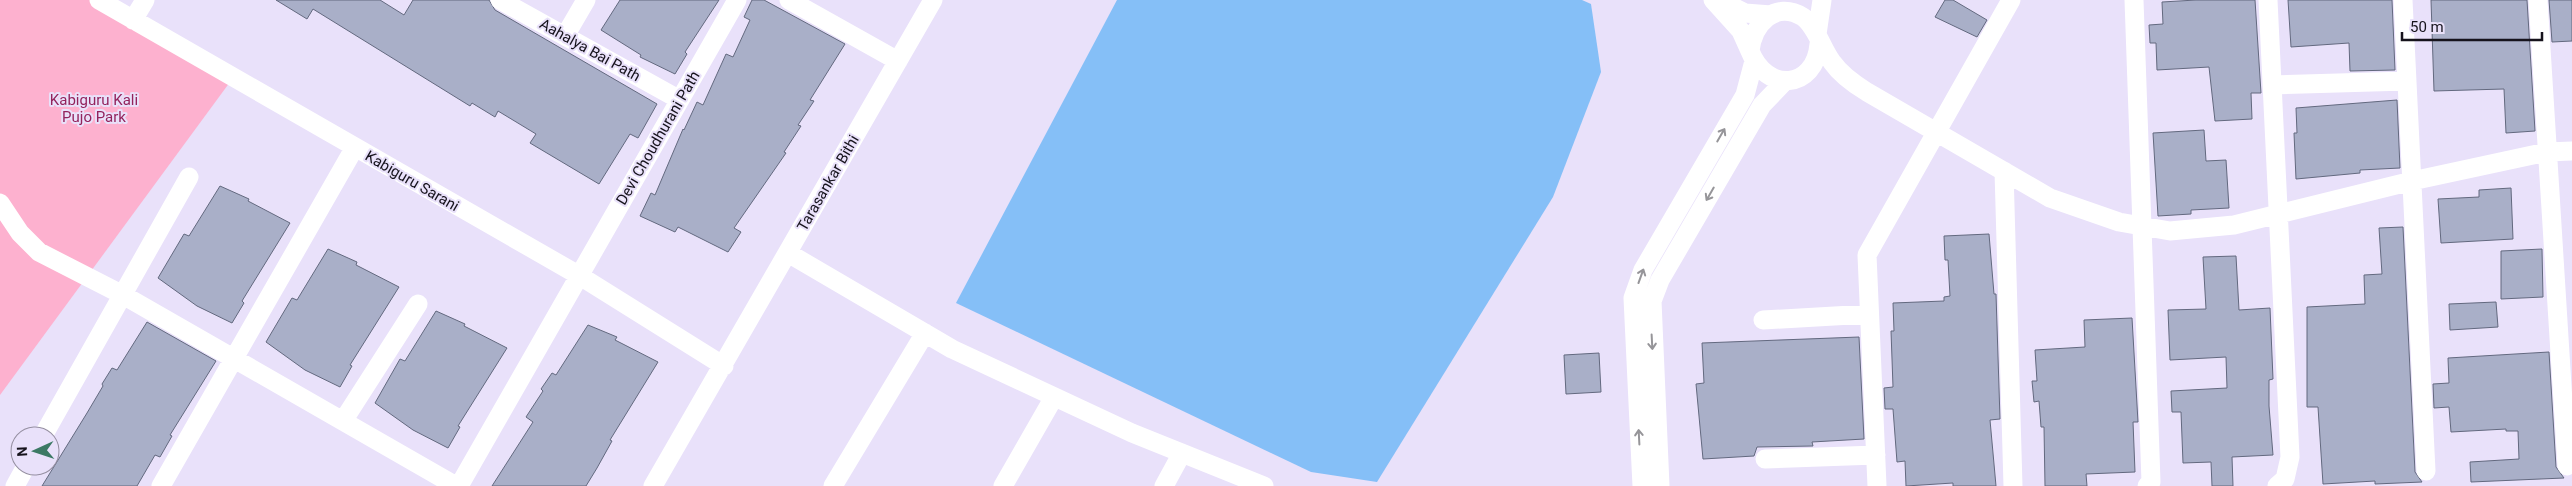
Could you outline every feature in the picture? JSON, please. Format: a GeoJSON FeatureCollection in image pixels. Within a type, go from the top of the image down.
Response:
{"type":"FeatureCollection","features":[{"type":"Feature","properties":{"kind":"street","name":"Kabiguru Sarani"},"geometry":{"type":"LineString","coordinates":[[99,0],[580,276],[724,366]]}},
{"type":"Feature","properties":{"kind":"street"},"geometry":{"type":"LineString","coordinates":[[134,20],[145,0]]}},
{"type":"Feature","properties":{"kind":"street","name":"Aahalya Bai Path"},"geometry":{"type":"LineString","coordinates":[[500,0],[680,100]]}},
{"type":"Feature","properties":{"kind":"street"},"geometry":{"type":"LineString","coordinates":[[565,36],[586,0]]}},
{"type":"Feature","properties":{"kind":"street","name":"Devi Choudhurani Path"},"geometry":{"type":"LineString","coordinates":[[458,486],[737,0]]}},
{"type":"Feature","properties":{"kind":"street"},"geometry":{"type":"LineString","coordinates":[[789,0],[898,61]]}},
{"type":"Feature","properties":{"kind":"street","name":"Tarasankar Bithi"},"geometry":{"type":"LineString","coordinates":[[654,486],[933,0]]}},
{"type":"Feature","properties":{"kind":"street"},"geometry":{"type":"LineString","coordinates":[[1713,0],[1725,10],[1741,31],[1761,71],[1773,79],[1785,81],[1804,75],[1824,76],[1867,92]]}},
{"type":"Feature","properties":{"kind":"street"},"geometry":{"type":"LineString","coordinates":[[1717,0],[1745,13],[1783,9],[1803,17],[1812,25],[1833,64],[1846,78],[1867,92],[2050,198],[2119,222],[2170,231],[2234,225],[2412,181],[2547,152],[2572,151]]}},
{"type":"Feature","properties":{"kind":"street"},"geometry":{"type":"LineString","coordinates":[[1804,75],[1812,67],[1818,56],[1822,0]]}},
{"type":"Feature","properties":{"kind":"street"},"geometry":{"type":"LineString","coordinates":[[1877,486],[1867,255],[2011,0]]}},
{"type":"Feature","properties":{"kind":"street"},"geometry":{"type":"LineString","coordinates":[[2134,0],[2144,226],[2151,482],[2147,486]]}},
{"type":"Feature","properties":{"kind":"street"},"geometry":{"type":"LineString","coordinates":[[2268,0],[2290,457],[2285,479],[2277,486]]}},
{"type":"Feature","properties":{"kind":"street"},"geometry":{"type":"LineString","coordinates":[[2403,0],[2426,471]]}},
{"type":"Feature","properties":{"kind":"street"},"geometry":{"type":"LineString","coordinates":[[2538,0],[2567,466]]}},
{"type":"Feature","properties":{"kind":"street"},"geometry":{"type":"LineString","coordinates":[[1642,486],[1633,298],[1643,270],[1745,95],[1755,29],[1783,9]]}},
{"type":"Feature","properties":{"kind":"street"},"geometry":{"type":"LineString","coordinates":[[1660,486],[1652,301],[1660,280],[1762,105],[1785,81]]}},
{"type":"Feature","properties":{"kind":"street"},"geometry":{"type":"LineString","coordinates":[[2272,85],[2407,81]]}},
{"type":"Feature","properties":{"kind":"street"},"geometry":{"type":"LineString","coordinates":[[161,486],[355,148]]}},
{"type":"Feature","properties":{"kind":"street"},"geometry":{"type":"LineString","coordinates":[[2004,171],[2013,486]]}},
{"type":"Feature","properties":{"kind":"street"},"geometry":{"type":"LineString","coordinates":[[49,426],[190,177]]}},
{"type":"Feature","properties":{"kind":"street"},"geometry":{"type":"LineString","coordinates":[[0,203],[20,233],[39,252],[123,295],[458,486]]}},
{"type":"Feature","properties":{"kind":"street"},"geometry":{"type":"LineString","coordinates":[[788,253],[952,349],[1132,434],[1264,486]]}},
{"type":"Feature","properties":{"kind":"street"},"geometry":{"type":"LineString","coordinates":[[344,421],[418,304]]}},
{"type":"Feature","properties":{"kind":"street"},"geometry":{"type":"LineString","coordinates":[[1763,320],[1869,314]]}},
{"type":"Feature","properties":{"kind":"street"},"geometry":{"type":"LineString","coordinates":[[834,486],[925,333]]}},
{"type":"Feature","properties":{"kind":"street"},"geometry":{"type":"LineString","coordinates":[[1003,486],[1054,397]]}},
{"type":"Feature","properties":{"kind":"street"},"geometry":{"type":"LineString","coordinates":[[1164,486],[1182,453]]}},
{"type":"Feature","properties":{"kind":"street"},"geometry":{"type":"LineString","coordinates":[[1765,459],[1876,455]]}},
{"type":"Feature","properties":{"kind":"green space","name":"Kabiguru Kali Pujo Park"},"geometry":{"type":"Polygon","coordinates":[[[0,0],[94,0],[230,82],[0,395],[0,0]]]}},
{"type":"Feature","properties":{"kind":"water"},"geometry":{"type":"Polygon","coordinates":[[[1117,0],[1582,0],[1591,4],[1601,72],[1553,197],[1377,482],[1311,472],[956,303],[1117,0]]]}},
{"type":"Feature","properties":{"kind":"building"},"geometry":{"type":"Polygon","coordinates":[[[276,0],[380,0],[404,15],[413,0],[489,0],[495,10],[657,104],[638,138],[630,134],[599,184],[530,143],[536,134],[498,111],[495,117],[472,103],[470,106],[313,9],[307,19],[276,0]]]}},
{"type":"Feature","properties":{"kind":"building"},"geometry":{"type":"Polygon","coordinates":[[[620,0],[719,0],[685,52],[687,54],[675,74],[640,57],[641,55],[601,30],[620,0]]]}},
{"type":"Feature","properties":{"kind":"building"},"geometry":{"type":"Polygon","coordinates":[[[752,0],[764,0],[845,44],[810,100],[814,101],[798,125],[801,126],[784,152],[786,153],[734,228],[741,232],[728,252],[678,227],[675,232],[640,216],[651,193],[655,195],[683,129],[697,102],[703,105],[726,54],[733,57],[750,20],[744,17],[752,0]]]}},
{"type":"Feature","properties":{"kind":"building"},"geometry":{"type":"Polygon","coordinates":[[[1945,0],[1953,0],[1987,20],[1977,37],[1935,17],[1945,0]]]}},
{"type":"Feature","properties":{"kind":"building"},"geometry":{"type":"Polygon","coordinates":[[[2255,0],[2261,93],[2251,93],[2252,119],[2215,121],[2209,67],[2157,70],[2156,43],[2150,43],[2149,25],[2163,24],[2162,2],[2255,0]]]}},
{"type":"Feature","properties":{"kind":"building"},"geometry":{"type":"Polygon","coordinates":[[[2288,0],[2392,0],[2395,70],[2350,71],[2349,43],[2291,47],[2288,0]]]}},
{"type":"Feature","properties":{"kind":"building"},"geometry":{"type":"Polygon","coordinates":[[[2431,0],[2527,0],[2535,131],[2506,133],[2504,89],[2434,91],[2431,0]]]}},
{"type":"Feature","properties":{"kind":"building"},"geometry":{"type":"Polygon","coordinates":[[[2549,0],[2572,0],[2572,41],[2552,42],[2549,0]]]}},
{"type":"Feature","properties":{"kind":"building"},"geometry":{"type":"Polygon","coordinates":[[[2397,100],[2400,168],[2360,170],[2360,173],[2296,179],[2294,133],[2297,133],[2296,108],[2397,100]]]}},
{"type":"Feature","properties":{"kind":"building"},"geometry":{"type":"Polygon","coordinates":[[[2204,130],[2206,161],[2226,160],[2229,208],[2191,210],[2191,214],[2158,216],[2153,133],[2204,130]]]}},
{"type":"Feature","properties":{"kind":"building"},"geometry":{"type":"Polygon","coordinates":[[[220,186],[249,199],[248,201],[290,223],[242,301],[244,303],[232,323],[197,306],[158,278],[184,234],[189,236],[220,186]]]}},
{"type":"Feature","properties":{"kind":"building"},"geometry":{"type":"Polygon","coordinates":[[[2511,188],[2513,239],[2441,243],[2438,199],[2479,197],[2479,190],[2511,188]]]}},
{"type":"Feature","properties":{"kind":"building"},"geometry":{"type":"Polygon","coordinates":[[[2403,227],[2415,472],[2422,482],[2375,484],[2375,481],[2323,484],[2318,407],[2307,407],[2307,307],[2365,304],[2364,275],[2382,274],[2379,228],[2403,227]]]}},
{"type":"Feature","properties":{"kind":"building"},"geometry":{"type":"Polygon","coordinates":[[[1989,234],[1994,294],[1996,294],[2000,419],[1990,420],[1996,486],[1953,486],[1953,483],[1906,486],[1905,461],[1897,462],[1893,409],[1885,409],[1884,388],[1893,387],[1891,331],[1894,331],[1893,303],[1944,301],[1944,297],[1950,296],[1948,260],[1945,260],[1944,236],[1989,234]]]}},
{"type":"Feature","properties":{"kind":"building"},"geometry":{"type":"Polygon","coordinates":[[[328,249],[357,262],[356,265],[399,287],[350,365],[352,366],[340,387],[305,370],[266,342],[292,298],[297,300],[328,249]]]}},
{"type":"Feature","properties":{"kind":"building"},"geometry":{"type":"Polygon","coordinates":[[[2542,249],[2543,297],[2501,299],[2501,251],[2542,249]]]}},
{"type":"Feature","properties":{"kind":"building"},"geometry":{"type":"Polygon","coordinates":[[[2236,256],[2239,310],[2270,308],[2273,379],[2269,380],[2269,406],[2273,455],[2232,457],[2233,486],[2212,486],[2211,462],[2183,463],[2181,412],[2172,412],[2171,391],[2227,388],[2226,357],[2170,360],[2168,310],[2206,309],[2203,257],[2236,256]]]}},
{"type":"Feature","properties":{"kind":"building"},"geometry":{"type":"Polygon","coordinates":[[[2496,302],[2498,327],[2450,330],[2449,304],[2496,302]]]}},
{"type":"Feature","properties":{"kind":"building"},"geometry":{"type":"Polygon","coordinates":[[[436,311],[465,324],[464,326],[507,348],[458,426],[460,427],[448,448],[413,430],[375,403],[400,359],[405,361],[436,311]]]}},
{"type":"Feature","properties":{"kind":"building"},"geometry":{"type":"Polygon","coordinates":[[[2132,318],[2138,422],[2133,422],[2135,472],[2086,474],[2087,486],[2045,486],[2044,427],[2041,427],[2039,401],[2034,402],[2032,381],[2037,381],[2035,350],[2085,347],[2084,320],[2132,318]]]}},
{"type":"Feature","properties":{"kind":"building"},"geometry":{"type":"Polygon","coordinates":[[[147,322],[216,361],[170,435],[172,436],[160,457],[155,455],[137,486],[42,486],[48,476],[60,476],[60,457],[112,368],[117,370],[147,322]]]}},
{"type":"Feature","properties":{"kind":"building"},"geometry":{"type":"Polygon","coordinates":[[[588,325],[617,337],[615,340],[658,362],[610,440],[612,441],[597,468],[586,486],[492,486],[533,422],[526,417],[543,391],[541,389],[552,373],[556,375],[588,325]]]}},
{"type":"Feature","properties":{"kind":"building"},"geometry":{"type":"Polygon","coordinates":[[[1859,337],[1864,439],[1812,442],[1813,446],[1757,447],[1754,456],[1703,459],[1696,384],[1704,383],[1702,343],[1859,337]]]}},
{"type":"Feature","properties":{"kind":"building"},"geometry":{"type":"Polygon","coordinates":[[[2549,352],[2556,467],[2564,478],[2471,482],[2470,462],[2519,459],[2518,431],[2506,431],[2506,429],[2451,432],[2449,407],[2434,408],[2433,384],[2449,383],[2448,358],[2549,352]]]}},
{"type":"Feature","properties":{"kind":"building"},"geometry":{"type":"Polygon","coordinates":[[[1599,353],[1601,392],[1566,394],[1564,355],[1599,353]]]}}]}
